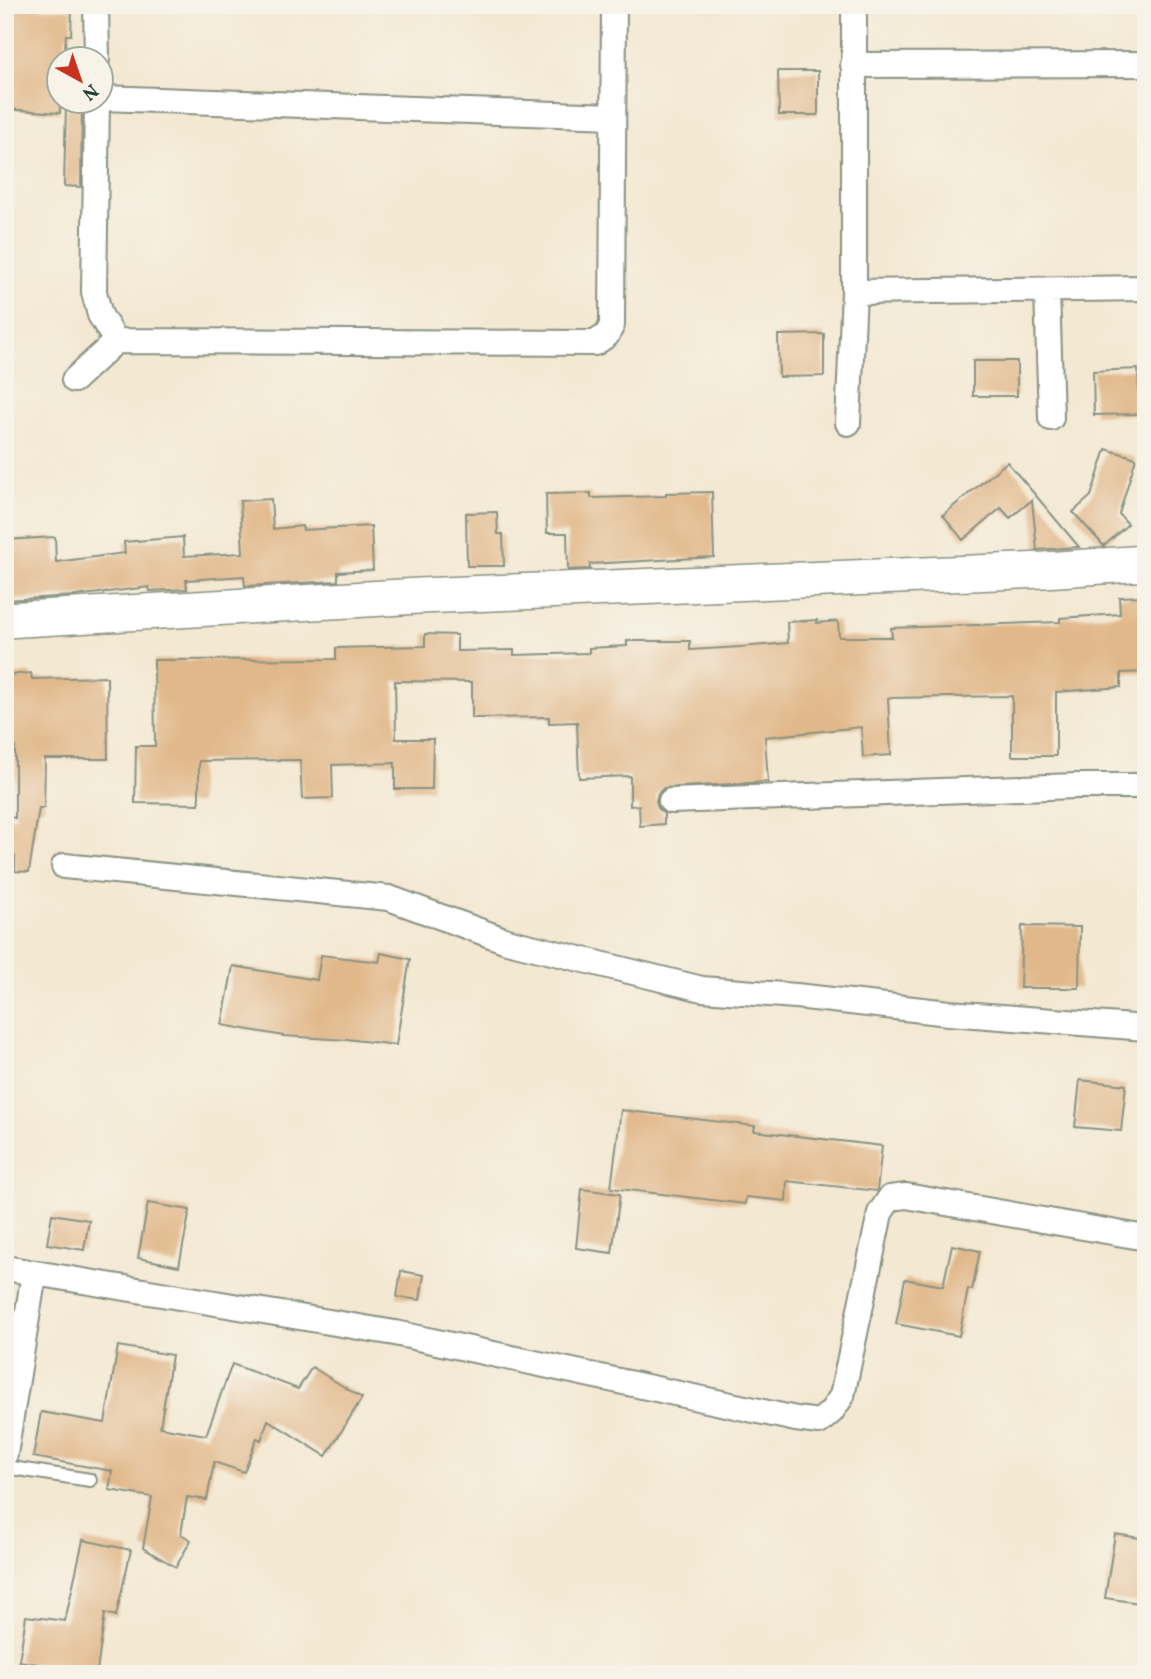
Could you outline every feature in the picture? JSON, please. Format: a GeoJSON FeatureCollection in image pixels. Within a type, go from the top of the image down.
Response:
{"type":"FeatureCollection","features":[{"type":"Feature","properties":{"kind":"main road"},"geometry":{"type":"LineString","coordinates":[[5,620],[432,596],[1044,570],[1146,563]]}},
{"type":"Feature","properties":{"kind":"street"},"geometry":{"type":"LineString","coordinates":[[96,5],[97,46]]}},
{"type":"Feature","properties":{"kind":"street"},"geometry":{"type":"LineString","coordinates":[[74,380],[116,341],[595,342],[607,335],[612,325],[614,5]]}},
{"type":"Feature","properties":{"kind":"street"},"geometry":{"type":"LineString","coordinates":[[848,423],[854,292],[854,5]]}},
{"type":"Feature","properties":{"kind":"street"},"geometry":{"type":"LineString","coordinates":[[853,65],[1146,64]]}},
{"type":"Feature","properties":{"kind":"street"},"geometry":{"type":"LineString","coordinates":[[116,98],[613,116]]}},
{"type":"Feature","properties":{"kind":"street"},"geometry":{"type":"LineString","coordinates":[[97,116],[94,292],[100,315],[116,341]]}},
{"type":"Feature","properties":{"kind":"street"},"geometry":{"type":"LineString","coordinates":[[854,292],[1146,288]]}},
{"type":"Feature","properties":{"kind":"street"},"geometry":{"type":"LineString","coordinates":[[1047,290],[1051,418]]}},
{"type":"Feature","properties":{"kind":"street"},"geometry":{"type":"LineString","coordinates":[[671,801],[1076,786],[1146,786]]}},
{"type":"Feature","properties":{"kind":"street"},"geometry":{"type":"LineString","coordinates":[[64,866],[389,898],[507,941],[702,989],[962,1014],[1146,1028]]}},
{"type":"Feature","properties":{"kind":"street"},"geometry":{"type":"LineString","coordinates":[[5,1268],[396,1333],[819,1422],[831,1412],[842,1396],[880,1213],[890,1198],[906,1196],[1146,1238]]}},
{"type":"Feature","properties":{"kind":"street"},"geometry":{"type":"LineString","coordinates":[[5,1454],[34,1274]]}},
{"type":"Feature","properties":{"kind":"lane"},"geometry":{"type":"LineString","coordinates":[[5,1467],[90,1480]]}},
{"type":"Feature","properties":{"kind":"building"},"geometry":{"type":"Polygon","coordinates":[[[5,8],[72,9],[71,35],[66,35],[65,46],[46,46],[46,112],[5,109],[5,8]]]}},
{"type":"Feature","properties":{"kind":"building"},"geometry":{"type":"Polygon","coordinates":[[[778,71],[818,71],[818,115],[779,115],[778,71]]]}},
{"type":"Feature","properties":{"kind":"building"},"geometry":{"type":"Polygon","coordinates":[[[66,116],[82,116],[81,187],[64,186],[66,116]]]}},
{"type":"Feature","properties":{"kind":"building"},"geometry":{"type":"Polygon","coordinates":[[[824,334],[824,376],[779,377],[778,335],[824,334]]]}},
{"type":"Feature","properties":{"kind":"building"},"geometry":{"type":"Polygon","coordinates":[[[973,361],[1017,361],[1017,396],[973,396],[973,361]]]}},
{"type":"Feature","properties":{"kind":"building"},"geometry":{"type":"Polygon","coordinates":[[[1138,369],[1140,414],[1094,415],[1093,371],[1138,369]]]}},
{"type":"Feature","properties":{"kind":"building"},"geometry":{"type":"Polygon","coordinates":[[[1106,449],[1136,458],[1119,514],[1128,524],[1104,546],[1073,512],[1091,496],[1106,449]]]}},
{"type":"Feature","properties":{"kind":"building"},"geometry":{"type":"Polygon","coordinates":[[[1007,462],[1079,547],[1037,550],[1032,500],[1010,518],[1001,508],[963,540],[943,515],[1007,462]]]}},
{"type":"Feature","properties":{"kind":"building"},"geometry":{"type":"Polygon","coordinates":[[[712,492],[714,557],[590,564],[590,569],[568,570],[567,533],[547,533],[546,494],[591,493],[591,498],[712,492]]]}},
{"type":"Feature","properties":{"kind":"building"},"geometry":{"type":"Polygon","coordinates":[[[271,499],[273,529],[302,526],[303,530],[371,526],[373,570],[338,572],[338,581],[245,586],[244,576],[186,580],[187,589],[150,591],[149,587],[75,596],[5,600],[5,540],[55,537],[56,562],[125,553],[124,542],[183,537],[184,556],[243,553],[240,501],[271,499]]]}},
{"type":"Feature","properties":{"kind":"building"},"geometry":{"type":"Polygon","coordinates":[[[497,512],[498,534],[503,534],[504,566],[467,566],[466,513],[497,512]]]}},
{"type":"Feature","properties":{"kind":"building"},"geometry":{"type":"Polygon","coordinates":[[[1146,596],[1146,672],[1121,673],[1121,687],[1056,692],[1056,756],[1012,756],[1012,696],[888,698],[891,755],[863,757],[861,727],[765,737],[768,782],[664,788],[658,793],[656,801],[664,814],[664,824],[640,826],[639,805],[630,806],[630,776],[579,778],[577,722],[549,723],[549,717],[472,718],[472,682],[395,681],[396,739],[433,739],[432,789],[395,789],[395,763],[332,765],[333,798],[302,799],[300,760],[199,761],[199,804],[135,803],[136,746],[155,746],[154,660],[336,659],[336,648],[425,646],[425,634],[457,635],[457,651],[514,650],[514,655],[589,653],[589,648],[627,646],[627,641],[690,641],[690,650],[741,647],[788,643],[787,622],[838,621],[839,637],[892,637],[891,628],[1060,622],[1060,618],[1120,614],[1119,597],[1146,596]]]}},
{"type":"Feature","properties":{"kind":"building"},"geometry":{"type":"Polygon","coordinates":[[[31,673],[32,679],[107,677],[108,759],[45,759],[44,808],[39,808],[29,872],[15,871],[15,856],[5,854],[5,816],[15,818],[15,747],[5,747],[5,675],[31,673]]]}},
{"type":"Feature","properties":{"kind":"building"},"geometry":{"type":"Polygon","coordinates":[[[1022,926],[1080,927],[1079,988],[1020,988],[1022,926]]]}},
{"type":"Feature","properties":{"kind":"building"},"geometry":{"type":"Polygon","coordinates":[[[381,953],[410,959],[396,1045],[284,1036],[222,1025],[233,966],[317,980],[321,955],[379,962],[381,953]]]}},
{"type":"Feature","properties":{"kind":"building"},"geometry":{"type":"Polygon","coordinates":[[[1080,1080],[1126,1085],[1121,1131],[1075,1127],[1080,1080]]]}},
{"type":"Feature","properties":{"kind":"building"},"geometry":{"type":"Polygon","coordinates":[[[621,1110],[755,1126],[754,1131],[882,1146],[877,1191],[787,1181],[786,1201],[746,1197],[745,1204],[611,1188],[621,1110]]]}},
{"type":"Feature","properties":{"kind":"building"},"geometry":{"type":"Polygon","coordinates":[[[582,1189],[620,1194],[612,1253],[576,1248],[582,1189]]]}},
{"type":"Feature","properties":{"kind":"building"},"geometry":{"type":"Polygon","coordinates":[[[148,1203],[190,1210],[179,1266],[138,1258],[148,1203]]]}},
{"type":"Feature","properties":{"kind":"building"},"geometry":{"type":"Polygon","coordinates":[[[52,1214],[89,1220],[84,1250],[47,1244],[52,1214]]]}},
{"type":"Feature","properties":{"kind":"building"},"geometry":{"type":"Polygon","coordinates":[[[952,1245],[980,1251],[972,1290],[968,1289],[959,1336],[896,1324],[905,1279],[943,1286],[952,1245]]]}},
{"type":"Feature","properties":{"kind":"building"},"geometry":{"type":"Polygon","coordinates":[[[401,1271],[424,1275],[420,1300],[397,1297],[401,1271]]]}},
{"type":"Feature","properties":{"kind":"building"},"geometry":{"type":"Polygon","coordinates":[[[118,1346],[172,1355],[160,1427],[206,1435],[232,1364],[298,1389],[312,1367],[362,1398],[326,1456],[268,1420],[261,1440],[257,1438],[244,1472],[214,1462],[207,1500],[187,1497],[181,1534],[191,1540],[176,1567],[143,1548],[152,1497],[109,1490],[112,1471],[33,1457],[41,1412],[105,1423],[118,1346]]]}},
{"type":"Feature","properties":{"kind":"building"},"geometry":{"type":"Polygon","coordinates":[[[1115,1534],[1146,1539],[1146,1604],[1105,1598],[1115,1534]]]}},
{"type":"Feature","properties":{"kind":"building"},"geometry":{"type":"Polygon","coordinates":[[[83,1540],[131,1550],[116,1616],[105,1613],[97,1672],[66,1668],[65,1674],[38,1674],[39,1664],[19,1661],[26,1616],[65,1621],[83,1540]]]}}]}
